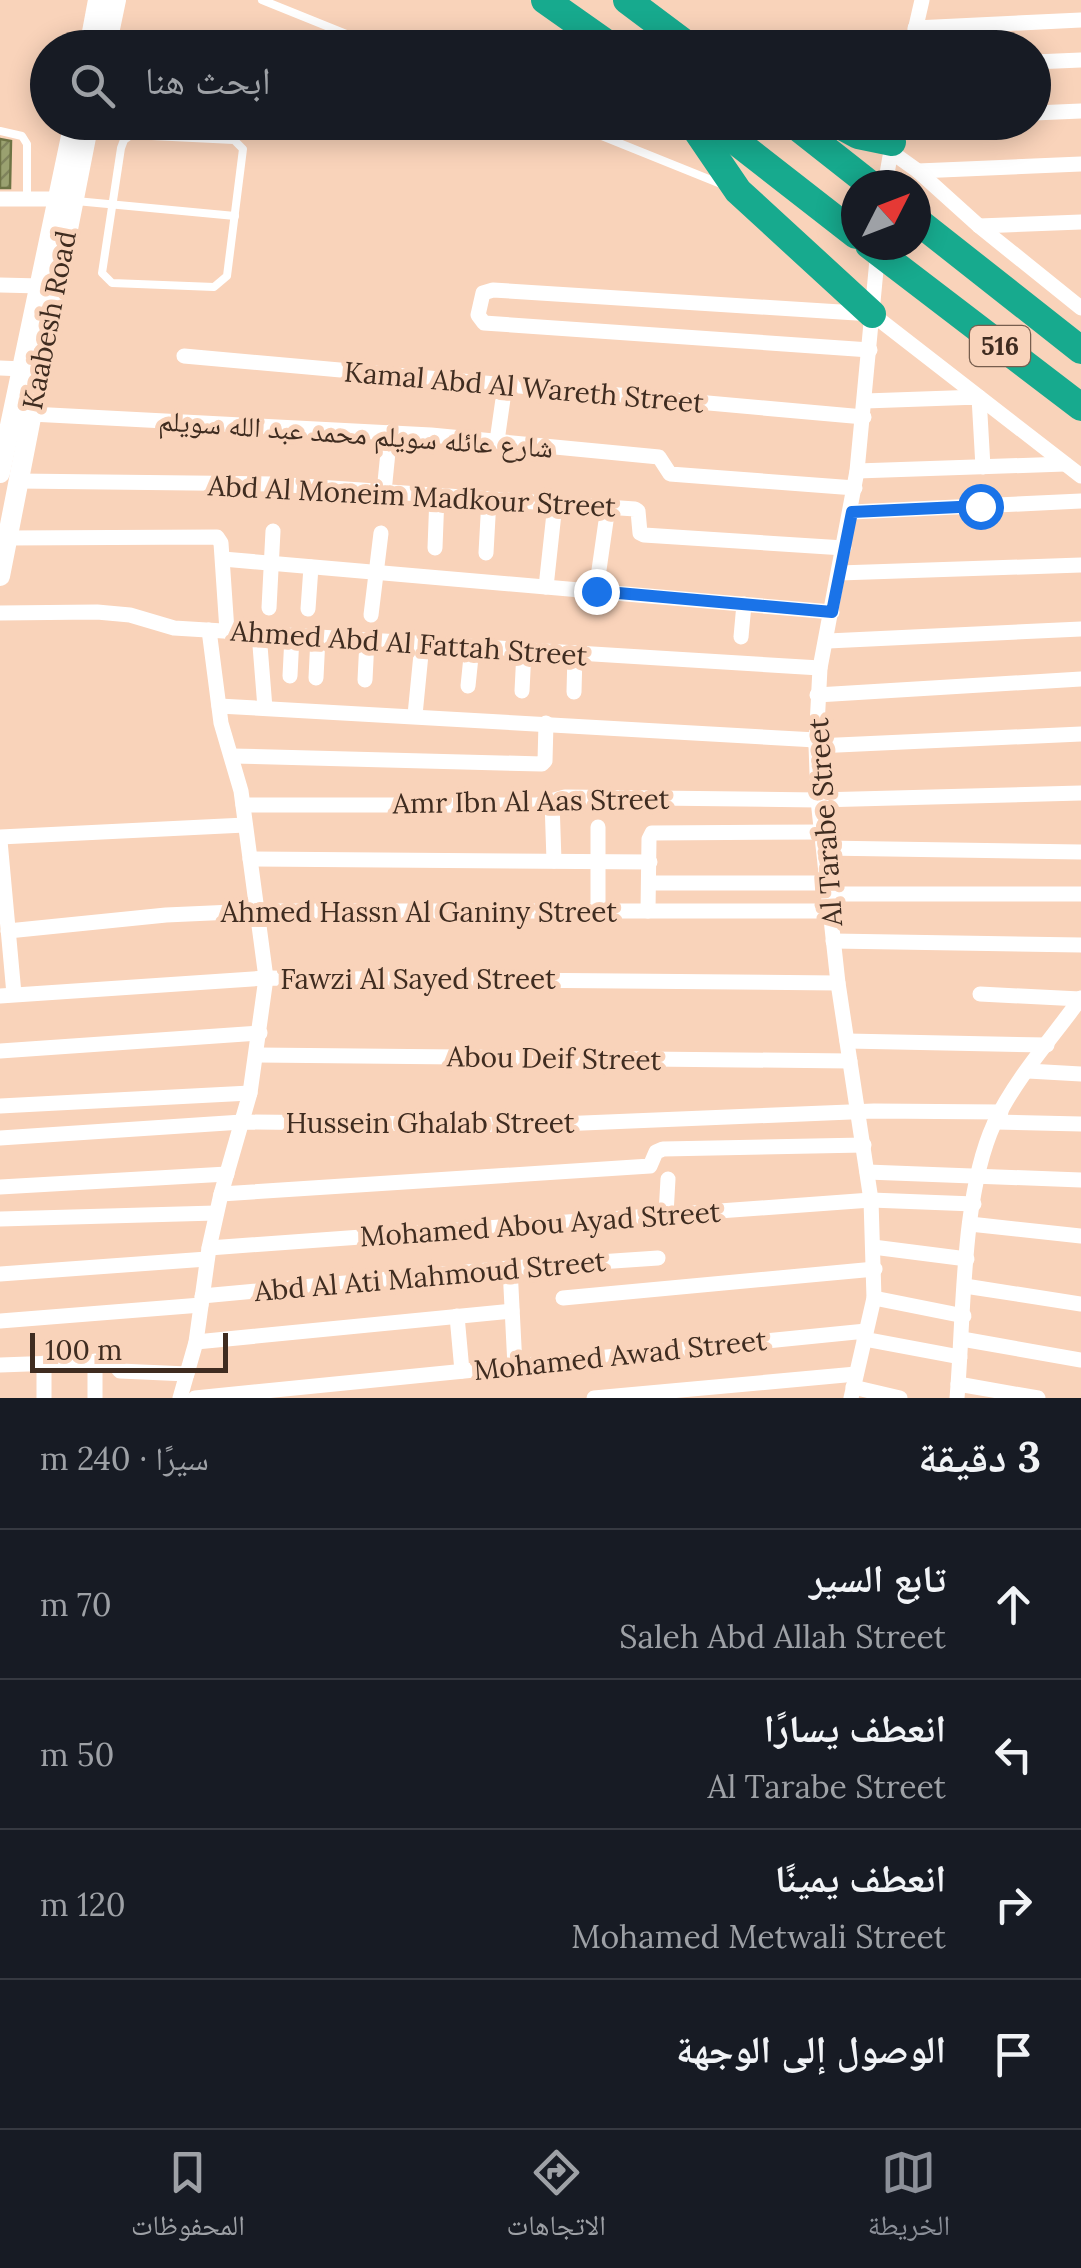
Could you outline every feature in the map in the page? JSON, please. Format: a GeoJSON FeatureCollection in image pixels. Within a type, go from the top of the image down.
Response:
{"type":"FeatureCollection","features":[{"type":"Feature","properties":{"kind":"highway"},"geometry":{"type":"LineString","coordinates":[[545,0],[588,30]]}},
{"type":"Feature","properties":{"kind":"highway"},"geometry":{"type":"LineString","coordinates":[[627,0],[666,30]]}},
{"type":"Feature","properties":{"kind":"highway"},"geometry":{"type":"LineString","coordinates":[[703,140],[738,191],[872,314]]}},
{"type":"Feature","properties":{"kind":"highway"},"geometry":{"type":"LineString","coordinates":[[735,140],[841,223]]}},
{"type":"Feature","properties":{"kind":"highway"},"geometry":{"type":"LineString","coordinates":[[817,140],[860,170]]}},
{"type":"Feature","properties":{"kind":"highway","name":"516"},"geometry":{"type":"LineString","coordinates":[[931,232],[1081,350]]}},
{"type":"Feature","properties":{"kind":"highway","name":"516"},"geometry":{"type":"LineString","coordinates":[[888,260],[1081,407]]}},
{"type":"Feature","properties":{"kind":"street"},"geometry":{"type":"LineString","coordinates":[[92,30],[98,0]]}},
{"type":"Feature","properties":{"kind":"street"},"geometry":{"type":"LineString","coordinates":[[110,30],[116,0]]}},
{"type":"Feature","properties":{"kind":"street"},"geometry":{"type":"LineString","coordinates":[[922,0],[916,28],[1081,20]]}},
{"type":"Feature","properties":{"kind":"street"},"geometry":{"type":"LineString","coordinates":[[1051,61],[1081,60]]}},
{"type":"Feature","properties":{"kind":"street"},"geometry":{"type":"LineString","coordinates":[[1051,111],[1081,110]]}},
{"type":"Feature","properties":{"kind":"street","name":"Kaabesh Road"},"geometry":{"type":"LineString","coordinates":[[9,477],[31,414],[72,140]]}},
{"type":"Feature","properties":{"kind":"street","name":"Kaabesh Road"},"geometry":{"type":"LineString","coordinates":[[1,565],[7,538],[9,477],[4,441],[41,286],[84,140]]}},
{"type":"Feature","properties":{"kind":"street"},"geometry":{"type":"LineString","coordinates":[[884,170],[891,140]]}},
{"type":"Feature","properties":{"kind":"street"},"geometry":{"type":"LineString","coordinates":[[894,140],[917,170]]}},
{"type":"Feature","properties":{"kind":"street"},"geometry":{"type":"LineString","coordinates":[[931,170],[1081,164]]}},
{"type":"Feature","properties":{"kind":"street"},"geometry":{"type":"LineString","coordinates":[[931,183],[1081,308]]}},
{"type":"Feature","properties":{"kind":"street"},"geometry":{"type":"LineString","coordinates":[[0,198],[66,200]]}},
{"type":"Feature","properties":{"kind":"street"},"geometry":{"type":"LineString","coordinates":[[979,226],[1081,222]]}},
{"type":"Feature","properties":{"kind":"street","name":"Al Tarabe Street"},"geometry":{"type":"LineString","coordinates":[[853,1386],[874,1298],[874,1247],[860,1114],[838,982],[818,800],[816,743],[820,668],[852,512],[877,260]]}},
{"type":"Feature","properties":{"kind":"street"},"geometry":{"type":"LineString","coordinates":[[0,284],[41,286]]}},
{"type":"Feature","properties":{"kind":"street"},"geometry":{"type":"LineString","coordinates":[[870,350],[484,323],[478,315],[481,297],[493,290],[872,314],[1081,476]]}},
{"type":"Feature","properties":{"kind":"street"},"geometry":{"type":"LineString","coordinates":[[1060,292],[1081,290]]}},
{"type":"Feature","properties":{"kind":"street","name":"Kamal Abd Al Wareth Street"},"geometry":{"type":"LineString","coordinates":[[184,356],[505,385],[864,409],[978,397]]}},
{"type":"Feature","properties":{"kind":"street"},"geometry":{"type":"LineString","coordinates":[[0,368],[23,368]]}},
{"type":"Feature","properties":{"kind":"street"},"geometry":{"type":"LineString","coordinates":[[497,441],[505,385]]}},
{"type":"Feature","properties":{"kind":"street"},"geometry":{"type":"LineString","coordinates":[[978,397],[984,467]]}},
{"type":"Feature","properties":{"kind":"street","name":"شارع عائله سويلم محمد عبد الله سويلم"},"geometry":{"type":"LineString","coordinates":[[31,414],[497,441],[659,457],[670,474],[855,488]]}},
{"type":"Feature","properties":{"kind":"street"},"geometry":{"type":"LineString","coordinates":[[384,492],[390,432]]}},
{"type":"Feature","properties":{"kind":"street"},"geometry":{"type":"LineString","coordinates":[[857,470],[1065,464]]}},
{"type":"Feature","properties":{"kind":"street","name":"Abd Al Moneim Madkour Street"},"geometry":{"type":"LineString","coordinates":[[9,477],[274,484],[608,507],[637,510],[640,533],[644,535],[844,548]]}},
{"type":"Feature","properties":{"kind":"street"},"geometry":{"type":"LineString","coordinates":[[435,548],[437,495]]}},
{"type":"Feature","properties":{"kind":"street"},"geometry":{"type":"LineString","coordinates":[[486,553],[489,499]]}},
{"type":"Feature","properties":{"kind":"street"},"geometry":{"type":"LineString","coordinates":[[852,512],[1081,501]]}},
{"type":"Feature","properties":{"kind":"street"},"geometry":{"type":"LineString","coordinates":[[546,587],[555,504]]}},
{"type":"Feature","properties":{"kind":"street"},"geometry":{"type":"LineString","coordinates":[[596,591],[608,507]]}},
{"type":"Feature","properties":{"kind":"street"},"geometry":{"type":"LineString","coordinates":[[270,608],[273,532]]}},
{"type":"Feature","properties":{"kind":"street"},"geometry":{"type":"LineString","coordinates":[[371,616],[381,533]]}},
{"type":"Feature","properties":{"kind":"street"},"geometry":{"type":"LineString","coordinates":[[7,538],[214,536],[220,540],[219,706],[243,805],[266,978],[258,1054],[220,1194],[196,1342],[180,1398]]}},
{"type":"Feature","properties":{"kind":"street"},"geometry":{"type":"LineString","coordinates":[[222,559],[832,612]]}},
{"type":"Feature","properties":{"kind":"street"},"geometry":{"type":"LineString","coordinates":[[839,573],[1081,565]]}},
{"type":"Feature","properties":{"kind":"street"},"geometry":{"type":"LineString","coordinates":[[308,609],[311,567]]}},
{"type":"Feature","properties":{"kind":"street"},"geometry":{"type":"LineString","coordinates":[[741,637],[744,604]]}},
{"type":"Feature","properties":{"kind":"street","name":"Ahmed Abd Al Fattah Street"},"geometry":{"type":"LineString","coordinates":[[0,614],[113,614],[174,628],[820,668]]}},
{"type":"Feature","properties":{"kind":"street"},"geometry":{"type":"LineString","coordinates":[[828,641],[1081,629]]}},
{"type":"Feature","properties":{"kind":"street"},"geometry":{"type":"LineString","coordinates":[[259,634],[266,708]]}},
{"type":"Feature","properties":{"kind":"street"},"geometry":{"type":"LineString","coordinates":[[290,676],[292,636]]}},
{"type":"Feature","properties":{"kind":"street"},"geometry":{"type":"LineString","coordinates":[[316,678],[318,637]]}},
{"type":"Feature","properties":{"kind":"street"},"geometry":{"type":"LineString","coordinates":[[365,680],[367,640]]}},
{"type":"Feature","properties":{"kind":"street"},"geometry":{"type":"LineString","coordinates":[[415,715],[422,644]]}},
{"type":"Feature","properties":{"kind":"street"},"geometry":{"type":"LineString","coordinates":[[468,686],[472,647]]}},
{"type":"Feature","properties":{"kind":"street"},"geometry":{"type":"LineString","coordinates":[[522,690],[524,651]]}},
{"type":"Feature","properties":{"kind":"street"},"geometry":{"type":"LineString","coordinates":[[574,692],[576,654]]}},
{"type":"Feature","properties":{"kind":"street"},"geometry":{"type":"LineString","coordinates":[[818,696],[1081,679]]}},
{"type":"Feature","properties":{"kind":"street"},"geometry":{"type":"LineString","coordinates":[[219,706],[546,723],[816,743],[1081,734]]}},
{"type":"Feature","properties":{"kind":"street"},"geometry":{"type":"LineString","coordinates":[[232,756],[542,764],[546,723]]}},
{"type":"Feature","properties":{"kind":"street","name":"Amr Ibn Al Aas Street"},"geometry":{"type":"LineString","coordinates":[[243,805],[537,805],[565,797],[818,800],[1081,793]]}},
{"type":"Feature","properties":{"kind":"street"},"geometry":{"type":"LineString","coordinates":[[552,802],[554,861]]}},
{"type":"Feature","properties":{"kind":"street"},"geometry":{"type":"LineString","coordinates":[[7,995],[8,931],[0,839],[246,825]]}},
{"type":"Feature","properties":{"kind":"street"},"geometry":{"type":"LineString","coordinates":[[598,827],[598,911]]}},
{"type":"Feature","properties":{"kind":"street"},"geometry":{"type":"LineString","coordinates":[[648,911],[650,836],[656,831],[1081,852]]}},
{"type":"Feature","properties":{"kind":"street"},"geometry":{"type":"LineString","coordinates":[[250,859],[650,862]]}},
{"type":"Feature","properties":{"kind":"street"},"geometry":{"type":"LineString","coordinates":[[650,883],[829,896],[1081,894]]}},
{"type":"Feature","properties":{"kind":"street","name":"Ahmed Hassn Al Ganiny Street"},"geometry":{"type":"LineString","coordinates":[[8,931],[166,915],[648,911],[829,896]]}},
{"type":"Feature","properties":{"kind":"street"},"geometry":{"type":"LineString","coordinates":[[834,941],[1081,945]]}},
{"type":"Feature","properties":{"kind":"street","name":"Fawzi Al Sayed Street"},"geometry":{"type":"LineString","coordinates":[[7,995],[266,978],[838,982]]}},
{"type":"Feature","properties":{"kind":"street"},"geometry":{"type":"LineString","coordinates":[[980,994],[1081,998]]}},
{"type":"Feature","properties":{"kind":"street"},"geometry":{"type":"LineString","coordinates":[[1038,1398],[958,1391],[970,1224],[998,1117],[1081,998]]}},
{"type":"Feature","properties":{"kind":"street"},"geometry":{"type":"LineString","coordinates":[[0,1051],[260,1034]]}},
{"type":"Feature","properties":{"kind":"street"},"geometry":{"type":"LineString","coordinates":[[847,1041],[1047,1045]]}},
{"type":"Feature","properties":{"kind":"street","name":"Abou Deif Street"},"geometry":{"type":"LineString","coordinates":[[258,1054],[850,1061]]}},
{"type":"Feature","properties":{"kind":"street"},"geometry":{"type":"LineString","coordinates":[[1028,1071],[1081,1074]]}},
{"type":"Feature","properties":{"kind":"street"},"geometry":{"type":"LineString","coordinates":[[0,1106],[250,1092]]}},
{"type":"Feature","properties":{"kind":"street","name":"Hussein Ghalab Street"},"geometry":{"type":"LineString","coordinates":[[0,1138],[242,1122],[535,1125],[874,1111],[1081,1124]]}},
{"type":"Feature","properties":{"kind":"street"},"geometry":{"type":"LineString","coordinates":[[220,1194],[650,1166],[656,1152],[664,1149],[864,1145]]}},
{"type":"Feature","properties":{"kind":"street"},"geometry":{"type":"LineString","coordinates":[[867,1172],[1081,1180]]}},
{"type":"Feature","properties":{"kind":"street"},"geometry":{"type":"LineString","coordinates":[[0,1187],[227,1174]]}},
{"type":"Feature","properties":{"kind":"street"},"geometry":{"type":"LineString","coordinates":[[666,1214],[668,1180]]}},
{"type":"Feature","properties":{"kind":"street","name":"Mohamed Abou Ayad Street"},"geometry":{"type":"LineString","coordinates":[[0,1274],[666,1214],[871,1200],[974,1204]]}},
{"type":"Feature","properties":{"kind":"street"},"geometry":{"type":"LineString","coordinates":[[0,1219],[216,1213]]}},
{"type":"Feature","properties":{"kind":"street"},"geometry":{"type":"LineString","coordinates":[[970,1224],[1081,1236]]}},
{"type":"Feature","properties":{"kind":"street"},"geometry":{"type":"LineString","coordinates":[[874,1247],[968,1259]]}},
{"type":"Feature","properties":{"kind":"street","name":"Abd Al Ati Mahmoud Street"},"geometry":{"type":"LineString","coordinates":[[0,1320],[510,1268],[658,1258]]}},
{"type":"Feature","properties":{"kind":"street"},"geometry":{"type":"LineString","coordinates":[[510,1268],[515,1366]]}},
{"type":"Feature","properties":{"kind":"street"},"geometry":{"type":"LineString","coordinates":[[564,1298],[875,1269]]}},
{"type":"Feature","properties":{"kind":"street"},"geometry":{"type":"LineString","coordinates":[[965,1286],[1081,1304]]}},
{"type":"Feature","properties":{"kind":"street"},"geometry":{"type":"LineString","coordinates":[[874,1298],[964,1316]]}},
{"type":"Feature","properties":{"kind":"street"},"geometry":{"type":"LineString","coordinates":[[196,1342],[512,1311]]}},
{"type":"Feature","properties":{"kind":"street"},"geometry":{"type":"LineString","coordinates":[[458,1316],[462,1371]]}},
{"type":"Feature","properties":{"kind":"street","name":"Mohamed Awad Street"},"geometry":{"type":"LineString","coordinates":[[194,1398],[865,1335],[960,1357]]}},
{"type":"Feature","properties":{"kind":"street"},"geometry":{"type":"LineString","coordinates":[[962,1339],[1081,1360]]}},
{"type":"Feature","properties":{"kind":"street"},"geometry":{"type":"LineString","coordinates":[[0,1365],[112,1361],[122,1372],[187,1374]]}},
{"type":"Feature","properties":{"kind":"street"},"geometry":{"type":"LineString","coordinates":[[95,1362],[95,1398]]}},
{"type":"Feature","properties":{"kind":"street"},"geometry":{"type":"LineString","coordinates":[[44,1364],[44,1398]]}},
{"type":"Feature","properties":{"kind":"street"},"geometry":{"type":"LineString","coordinates":[[594,1398],[853,1386],[900,1398]]}},
{"type":"Feature","properties":{"kind":"lane"},"geometry":{"type":"LineString","coordinates":[[262,0],[336,30]]}},
{"type":"Feature","properties":{"kind":"lane"},"geometry":{"type":"LineString","coordinates":[[0,131],[22,136],[27,144],[27,199]]}},
{"type":"Feature","properties":{"kind":"lane"},"geometry":{"type":"LineString","coordinates":[[124,140],[102,272],[112,283],[214,287],[227,276],[236,216],[243,149],[234,140]]}},
{"type":"Feature","properties":{"kind":"lane"},"geometry":{"type":"LineString","coordinates":[[612,140],[738,191]]}},
{"type":"Feature","properties":{"kind":"lane"},"geometry":{"type":"LineString","coordinates":[[66,200],[236,216]]}},
{"type":"Feature","properties":{"kind":"building"},"geometry":{"type":"Polygon","coordinates":[[[0,139],[11,141],[10,188],[0,188],[0,139]]]}},
{"type":"Feature","properties":{"kind":"route"},"geometry":{"type":"LineString","coordinates":[[596,591],[832,612],[852,512],[980,506]]}}]}
